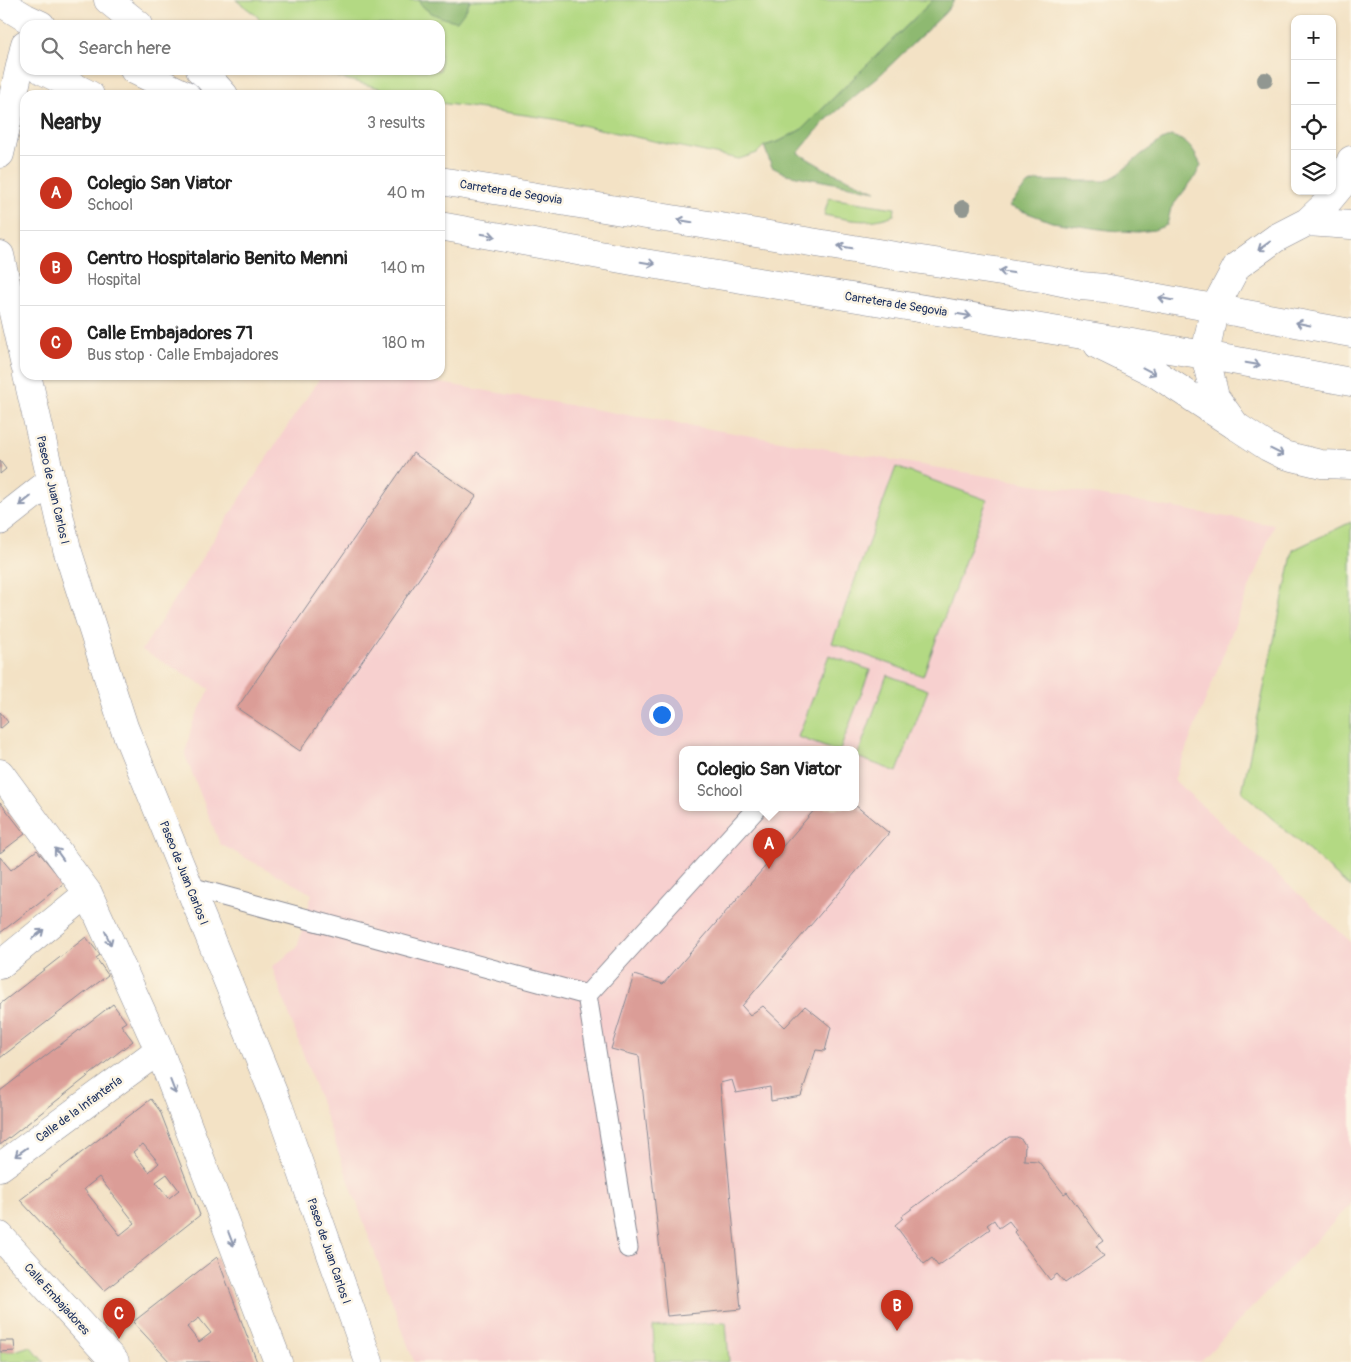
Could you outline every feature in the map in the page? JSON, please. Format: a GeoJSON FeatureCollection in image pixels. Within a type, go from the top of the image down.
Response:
{"type":"FeatureCollection","features":[{"type":"Feature","properties":{"kind":"main road"},"geometry":{"type":"LineString","coordinates":[[108,0],[133,20]]}},
{"type":"Feature","properties":{"kind":"main road"},"geometry":{"type":"LineString","coordinates":[[0,2],[29,17]]}},
{"type":"Feature","properties":{"kind":"main road"},"geometry":{"type":"LineString","coordinates":[[0,155],[7,97],[20,64]]}},
{"type":"Feature","properties":{"kind":"main road"},"geometry":{"type":"LineString","coordinates":[[56,75],[81,90]]}},
{"type":"Feature","properties":{"kind":"main road"},"geometry":{"type":"LineString","coordinates":[[144,75],[176,90]]}},
{"type":"Feature","properties":{"kind":"main road"},"geometry":{"type":"LineString","coordinates":[[206,75],[220,90]]}},
{"type":"Feature","properties":{"kind":"main road"},"geometry":{"type":"LineString","coordinates":[[0,155],[20,133]]}},
{"type":"Feature","properties":{"kind":"main road"},"geometry":{"type":"LineString","coordinates":[[1236,426],[1215,398],[1205,355],[1214,308],[1237,266],[1276,238],[1307,222],[1323,207],[1343,182],[1351,160]]}},
{"type":"Feature","properties":{"kind":"main road","name":"Carretera de Segovia"},"geometry":{"type":"LineString","coordinates":[[445,182],[908,258],[1048,279],[1081,286],[1104,288],[1351,333]]}},
{"type":"Feature","properties":{"kind":"main road"},"geometry":{"type":"LineString","coordinates":[[1307,222],[1351,226]]}},
{"type":"Feature","properties":{"kind":"main road","name":"Carretera de Segovia"},"geometry":{"type":"LineString","coordinates":[[445,227],[638,262],[1205,355],[1351,382]]}},
{"type":"Feature","properties":{"kind":"main road"},"geometry":{"type":"LineString","coordinates":[[0,255],[20,344]]}},
{"type":"Feature","properties":{"kind":"main road"},"geometry":{"type":"LineString","coordinates":[[1074,333],[1154,373],[1268,447],[1284,455],[1321,464],[1351,465]]}},
{"type":"Feature","properties":{"kind":"main road","name":"Paseo de Juan Carlos I"},"geometry":{"type":"LineString","coordinates":[[28,380],[67,549],[124,726],[278,1107],[369,1362]]}},
{"type":"Feature","properties":{"kind":"main road"},"geometry":{"type":"LineString","coordinates":[[0,521],[51,481]]}},
{"type":"Feature","properties":{"kind":"main road"},"geometry":{"type":"LineString","coordinates":[[0,773],[88,893],[158,1050],[278,1362]]}},
{"type":"Feature","properties":{"kind":"main road"},"geometry":{"type":"LineString","coordinates":[[0,965],[88,893]]}},
{"type":"Feature","properties":{"kind":"main road","name":"Calle de la Infantería"},"geometry":{"type":"LineString","coordinates":[[0,1167],[158,1050]]}},
{"type":"Feature","properties":{"kind":"main road","name":"Calle Embajadores"},"geometry":{"type":"LineString","coordinates":[[4,1250],[114,1362]]}},
{"type":"Feature","properties":{"kind":"lane"},"geometry":{"type":"LineString","coordinates":[[587,994],[754,811]]}},
{"type":"Feature","properties":{"kind":"lane"},"geometry":{"type":"LineString","coordinates":[[190,887],[587,994]]}},
{"type":"Feature","properties":{"kind":"lane"},"geometry":{"type":"LineString","coordinates":[[587,994],[628,1248]]}},
{"type":"Feature","properties":{"kind":"shaded area"},"geometry":{"type":"Polygon","coordinates":[[[319,380],[422,380],[1274,525],[1174,780],[1351,942],[1351,1204],[1200,1362],[414,1362],[272,967],[297,948],[312,894],[220,844],[185,755],[192,724],[210,689],[142,650],[319,380]]]}},
{"type":"Feature","properties":{"kind":"green space"},"geometry":{"type":"Polygon","coordinates":[[[236,0],[418,0],[466,9],[470,0],[933,0],[802,129],[780,141],[764,146],[757,153],[739,159],[554,119],[445,104],[445,90],[387,90],[331,75],[445,75],[445,20],[260,20],[236,0]]]}},
{"type":"Feature","properties":{"kind":"green space"},"geometry":{"type":"Polygon","coordinates":[[[418,0],[470,0],[457,21],[435,15],[421,5],[418,0]]]}},
{"type":"Feature","properties":{"kind":"green space"},"geometry":{"type":"Polygon","coordinates":[[[933,0],[955,0],[945,13],[880,75],[824,122],[798,153],[827,170],[876,191],[786,174],[772,167],[764,146],[780,141],[802,129],[933,0]]]}},
{"type":"Feature","properties":{"kind":"green space"},"geometry":{"type":"Polygon","coordinates":[[[1171,136],[1186,143],[1201,165],[1195,177],[1171,208],[1167,225],[1154,230],[1138,232],[1108,230],[1052,222],[1009,206],[1027,185],[1037,181],[1106,181],[1117,175],[1162,140],[1171,136]]]}},
{"type":"Feature","properties":{"kind":"green space"},"geometry":{"type":"Polygon","coordinates":[[[829,198],[895,208],[894,215],[868,221],[824,215],[829,198]]]}},
{"type":"Feature","properties":{"kind":"green space"},"geometry":{"type":"Polygon","coordinates":[[[896,467],[987,500],[923,676],[832,643],[896,467]]]}},
{"type":"Feature","properties":{"kind":"green space"},"geometry":{"type":"Polygon","coordinates":[[[1351,522],[1351,888],[1242,792],[1293,550],[1351,522]]]}},
{"type":"Feature","properties":{"kind":"green space"},"geometry":{"type":"Polygon","coordinates":[[[829,655],[870,670],[842,746],[822,746],[798,737],[829,655]]]}},
{"type":"Feature","properties":{"kind":"green space"},"geometry":{"type":"Polygon","coordinates":[[[887,675],[928,690],[897,772],[859,758],[859,752],[887,675]]]}},
{"type":"Feature","properties":{"kind":"green space"},"geometry":{"type":"Polygon","coordinates":[[[726,1322],[729,1362],[655,1362],[653,1327],[726,1322]]]}},
{"type":"Feature","properties":{"kind":"green space"},"geometry":{"type":"Polygon","coordinates":[[[30,1346],[44,1362],[0,1362],[0,1352],[15,1351],[30,1346]]]}},
{"type":"Feature","properties":{"kind":"building"},"geometry":{"type":"Polygon","coordinates":[[[413,453],[476,496],[300,751],[237,708],[413,453]]]}},
{"type":"Feature","properties":{"kind":"building"},"geometry":{"type":"Polygon","coordinates":[[[0,461],[6,469],[0,474],[0,461]]]}},
{"type":"Feature","properties":{"kind":"building"},"geometry":{"type":"Polygon","coordinates":[[[0,712],[8,722],[0,729],[0,712]]]}},
{"type":"Feature","properties":{"kind":"building"},"geometry":{"type":"Polygon","coordinates":[[[0,802],[25,834],[0,853],[0,802]]]}},
{"type":"Feature","properties":{"kind":"building"},"geometry":{"type":"Polygon","coordinates":[[[859,808],[889,833],[742,1006],[750,1015],[763,1006],[785,1027],[805,1006],[831,1027],[825,1051],[816,1050],[801,1096],[771,1101],[770,1087],[736,1093],[732,1080],[720,1083],[741,1309],[667,1316],[639,1056],[611,1049],[634,975],[663,984],[813,811],[859,811],[859,808]]]}},
{"type":"Feature","properties":{"kind":"building"},"geometry":{"type":"Polygon","coordinates":[[[37,850],[64,883],[0,933],[0,857],[11,870],[37,850]]]}},
{"type":"Feature","properties":{"kind":"building"},"geometry":{"type":"Polygon","coordinates":[[[86,937],[100,955],[96,958],[108,975],[0,1058],[0,1004],[86,937]]]}},
{"type":"Feature","properties":{"kind":"building"},"geometry":{"type":"Polygon","coordinates":[[[113,1004],[126,1022],[121,1025],[133,1041],[0,1145],[0,1091],[113,1004]]]}},
{"type":"Feature","properties":{"kind":"building"},"geometry":{"type":"Polygon","coordinates":[[[151,1099],[160,1111],[200,1215],[104,1291],[20,1200],[151,1099]],[[143,1144],[133,1152],[149,1172],[159,1163],[143,1144]],[[167,1174],[156,1182],[169,1198],[179,1190],[167,1174]],[[99,1177],[84,1189],[120,1235],[135,1223],[99,1177]]]}},
{"type":"Feature","properties":{"kind":"building"},"geometry":{"type":"Polygon","coordinates":[[[1009,1137],[1017,1137],[1022,1140],[1025,1145],[1024,1160],[1038,1161],[1064,1194],[1067,1192],[1103,1241],[1096,1246],[1104,1256],[1065,1283],[1057,1274],[1050,1280],[1014,1232],[1016,1230],[1009,1221],[999,1228],[994,1220],[987,1225],[990,1229],[938,1266],[932,1258],[924,1264],[895,1225],[903,1218],[902,1216],[1009,1137]]]}},
{"type":"Feature","properties":{"kind":"building"},"geometry":{"type":"Polygon","coordinates":[[[217,1257],[257,1362],[235,1362],[233,1360],[231,1362],[170,1362],[133,1322],[217,1257]],[[199,1318],[187,1327],[199,1342],[211,1333],[199,1318]]]}},
{"type":"Feature","properties":{"kind":"building"},"geometry":{"type":"Polygon","coordinates":[[[0,1341],[14,1341],[15,1351],[0,1352],[0,1341]]]}},
{"type":"Feature","properties":{"kind":"place","name":"Colegio San Viator"},"geometry":{"type":"Point","coordinates":[769,869]}},
{"type":"Feature","properties":{"kind":"place","name":"Centro Hospitalario Benito Menni"},"geometry":{"type":"Point","coordinates":[897,1331]}},
{"type":"Feature","properties":{"kind":"place","name":"Calle Embajadores 71"},"geometry":{"type":"Point","coordinates":[119,1339]}}]}
